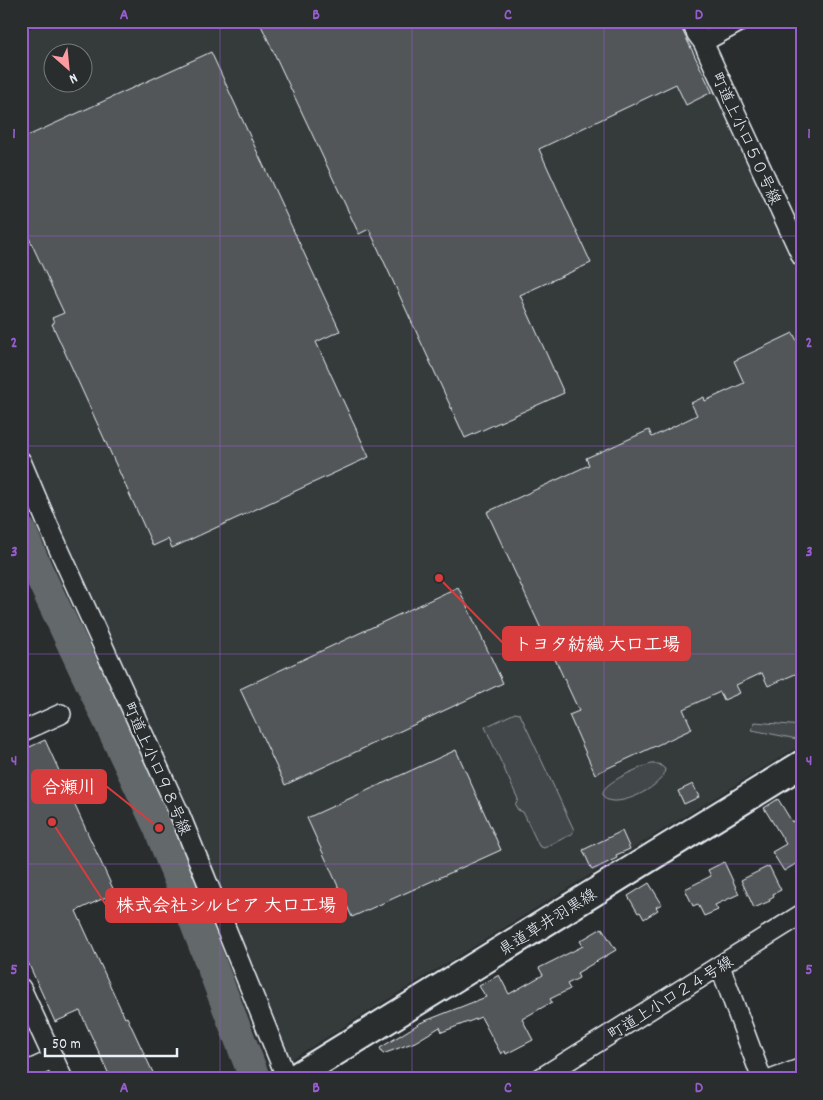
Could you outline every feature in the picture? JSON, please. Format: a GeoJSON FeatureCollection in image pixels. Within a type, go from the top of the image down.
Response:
{"type":"FeatureCollection","features":[{"type":"Feature","properties":{"kind":"main road","name":"県道草井羽黒線"},"geometry":{"type":"LineString","coordinates":[[292,1079],[802,764]]}},
{"type":"Feature","properties":{"kind":"street","name":"町道上小口５０号線"},"geometry":{"type":"LineString","coordinates":[[691,21],[703,42],[802,257]]}},
{"type":"Feature","properties":{"kind":"street"},"geometry":{"type":"LineString","coordinates":[[703,42],[741,21]]}},
{"type":"Feature","properties":{"kind":"street","name":"町道上小口９８号線"},"geometry":{"type":"LineString","coordinates":[[21,461],[48,525],[180,816],[287,1079]]}},
{"type":"Feature","properties":{"kind":"street"},"geometry":{"type":"LineString","coordinates":[[21,732],[61,714]]}},
{"type":"Feature","properties":{"kind":"street","name":"町道上小口２４号線"},"geometry":{"type":"LineString","coordinates":[[539,1079],[802,914]]}},
{"type":"Feature","properties":{"kind":"street"},"geometry":{"type":"LineString","coordinates":[[720,966],[762,1079]]}},
{"type":"Feature","properties":{"kind":"street"},"geometry":{"type":"LineString","coordinates":[[21,988],[63,1079]]}},
{"type":"Feature","properties":{"kind":"street"},"geometry":{"type":"LineString","coordinates":[[21,1074],[54,1059]]}},
{"type":"Feature","properties":{"kind":"street"},"geometry":{"type":"LineString","coordinates":[[773,1079],[802,1068]]}},
{"type":"Feature","properties":{"kind":"shaded area"},"geometry":{"type":"Polygon","coordinates":[[[47,21],[684,21],[802,274],[802,744],[285,1063],[21,447],[21,32],[47,21]]]}},
{"type":"Feature","properties":{"kind":"shaded area"},"geometry":{"type":"Polygon","coordinates":[[[515,713],[520,714],[574,830],[572,834],[544,848],[539,846],[523,812],[518,810],[515,805],[518,799],[485,727],[515,713]]]}},
{"type":"Feature","properties":{"kind":"shaded area"},"geometry":{"type":"Polygon","coordinates":[[[755,722],[802,726],[802,740],[752,730],[755,722]]]}},
{"type":"Feature","properties":{"kind":"shaded area"},"geometry":{"type":"Polygon","coordinates":[[[651,764],[659,764],[665,769],[658,782],[650,788],[623,800],[615,801],[605,798],[603,794],[608,785],[622,776],[651,764]]]}},
{"type":"Feature","properties":{"kind":"building"},"geometry":{"type":"Polygon","coordinates":[[[259,21],[678,21],[712,92],[686,105],[676,84],[539,149],[591,263],[520,295],[564,393],[465,438],[369,229],[359,234],[259,21]]]}},
{"type":"Feature","properties":{"kind":"building"},"geometry":{"type":"Polygon","coordinates":[[[211,52],[340,331],[316,342],[369,457],[172,548],[168,539],[153,546],[52,324],[54,323],[52,318],[64,313],[21,221],[21,139],[211,52]]]}},
{"type":"Feature","properties":{"kind":"building"},"geometry":{"type":"Polygon","coordinates":[[[793,333],[802,351],[802,671],[768,686],[762,673],[736,685],[740,693],[724,700],[720,692],[683,709],[692,729],[595,774],[569,715],[579,711],[487,512],[589,465],[586,458],[649,430],[652,437],[697,415],[691,403],[704,397],[705,401],[744,383],[734,361],[793,333]]]}},
{"type":"Feature","properties":{"kind":"building"},"geometry":{"type":"Polygon","coordinates":[[[458,587],[503,683],[285,785],[240,689],[458,587]]]}},
{"type":"Feature","properties":{"kind":"building"},"geometry":{"type":"Polygon","coordinates":[[[45,740],[115,893],[76,911],[125,1018],[127,1017],[156,1079],[111,1079],[80,1011],[55,1022],[21,947],[21,751],[45,740]]]}},
{"type":"Feature","properties":{"kind":"building"},"geometry":{"type":"Polygon","coordinates":[[[456,750],[501,850],[352,917],[307,818],[456,750]]]}},
{"type":"Feature","properties":{"kind":"building"},"geometry":{"type":"Polygon","coordinates":[[[693,784],[699,797],[684,804],[678,791],[693,784]]]}},
{"type":"Feature","properties":{"kind":"building"},"geometry":{"type":"Polygon","coordinates":[[[778,799],[792,822],[802,816],[802,860],[784,871],[772,852],[786,844],[764,808],[778,799]]]}},
{"type":"Feature","properties":{"kind":"building"},"geometry":{"type":"Polygon","coordinates":[[[622,831],[630,849],[616,855],[617,858],[592,870],[583,850],[622,831]]]}},
{"type":"Feature","properties":{"kind":"building"},"geometry":{"type":"Polygon","coordinates":[[[724,862],[739,894],[715,905],[718,910],[704,916],[698,904],[693,906],[685,889],[711,876],[708,870],[724,862]]]}},
{"type":"Feature","properties":{"kind":"building"},"geometry":{"type":"Polygon","coordinates":[[[769,866],[781,890],[773,894],[774,896],[769,899],[770,901],[754,908],[741,880],[769,866]]]}},
{"type":"Feature","properties":{"kind":"building"},"geometry":{"type":"Polygon","coordinates":[[[649,883],[662,904],[656,907],[658,910],[644,919],[628,896],[649,883]]]}},
{"type":"Feature","properties":{"kind":"building"},"geometry":{"type":"Polygon","coordinates":[[[602,928],[616,950],[577,973],[579,978],[567,984],[570,989],[550,999],[552,1002],[522,1019],[533,1040],[506,1054],[505,1051],[501,1054],[481,1017],[442,1032],[440,1027],[415,1042],[383,1054],[380,1048],[420,1023],[486,997],[479,986],[499,975],[509,994],[543,975],[539,968],[583,946],[580,941],[602,928]]]}},
{"type":"Feature","properties":{"kind":"waterway"},"geometry":{"type":"LineString","coordinates":[[21,531],[37,569],[159,828],[255,1079]]}},
{"type":"Feature","properties":{"kind":"place","name":"トヨタ紡織 大口工場"},"geometry":{"type":"Point","coordinates":[439,578]}},
{"type":"Feature","properties":{"kind":"place","name":"株式会社シルビア 大口工場"},"geometry":{"type":"Point","coordinates":[52,822]}},
{"type":"Feature","properties":{"kind":"place","name":"合瀬川"},"geometry":{"type":"Point","coordinates":[159,828]}}]}
